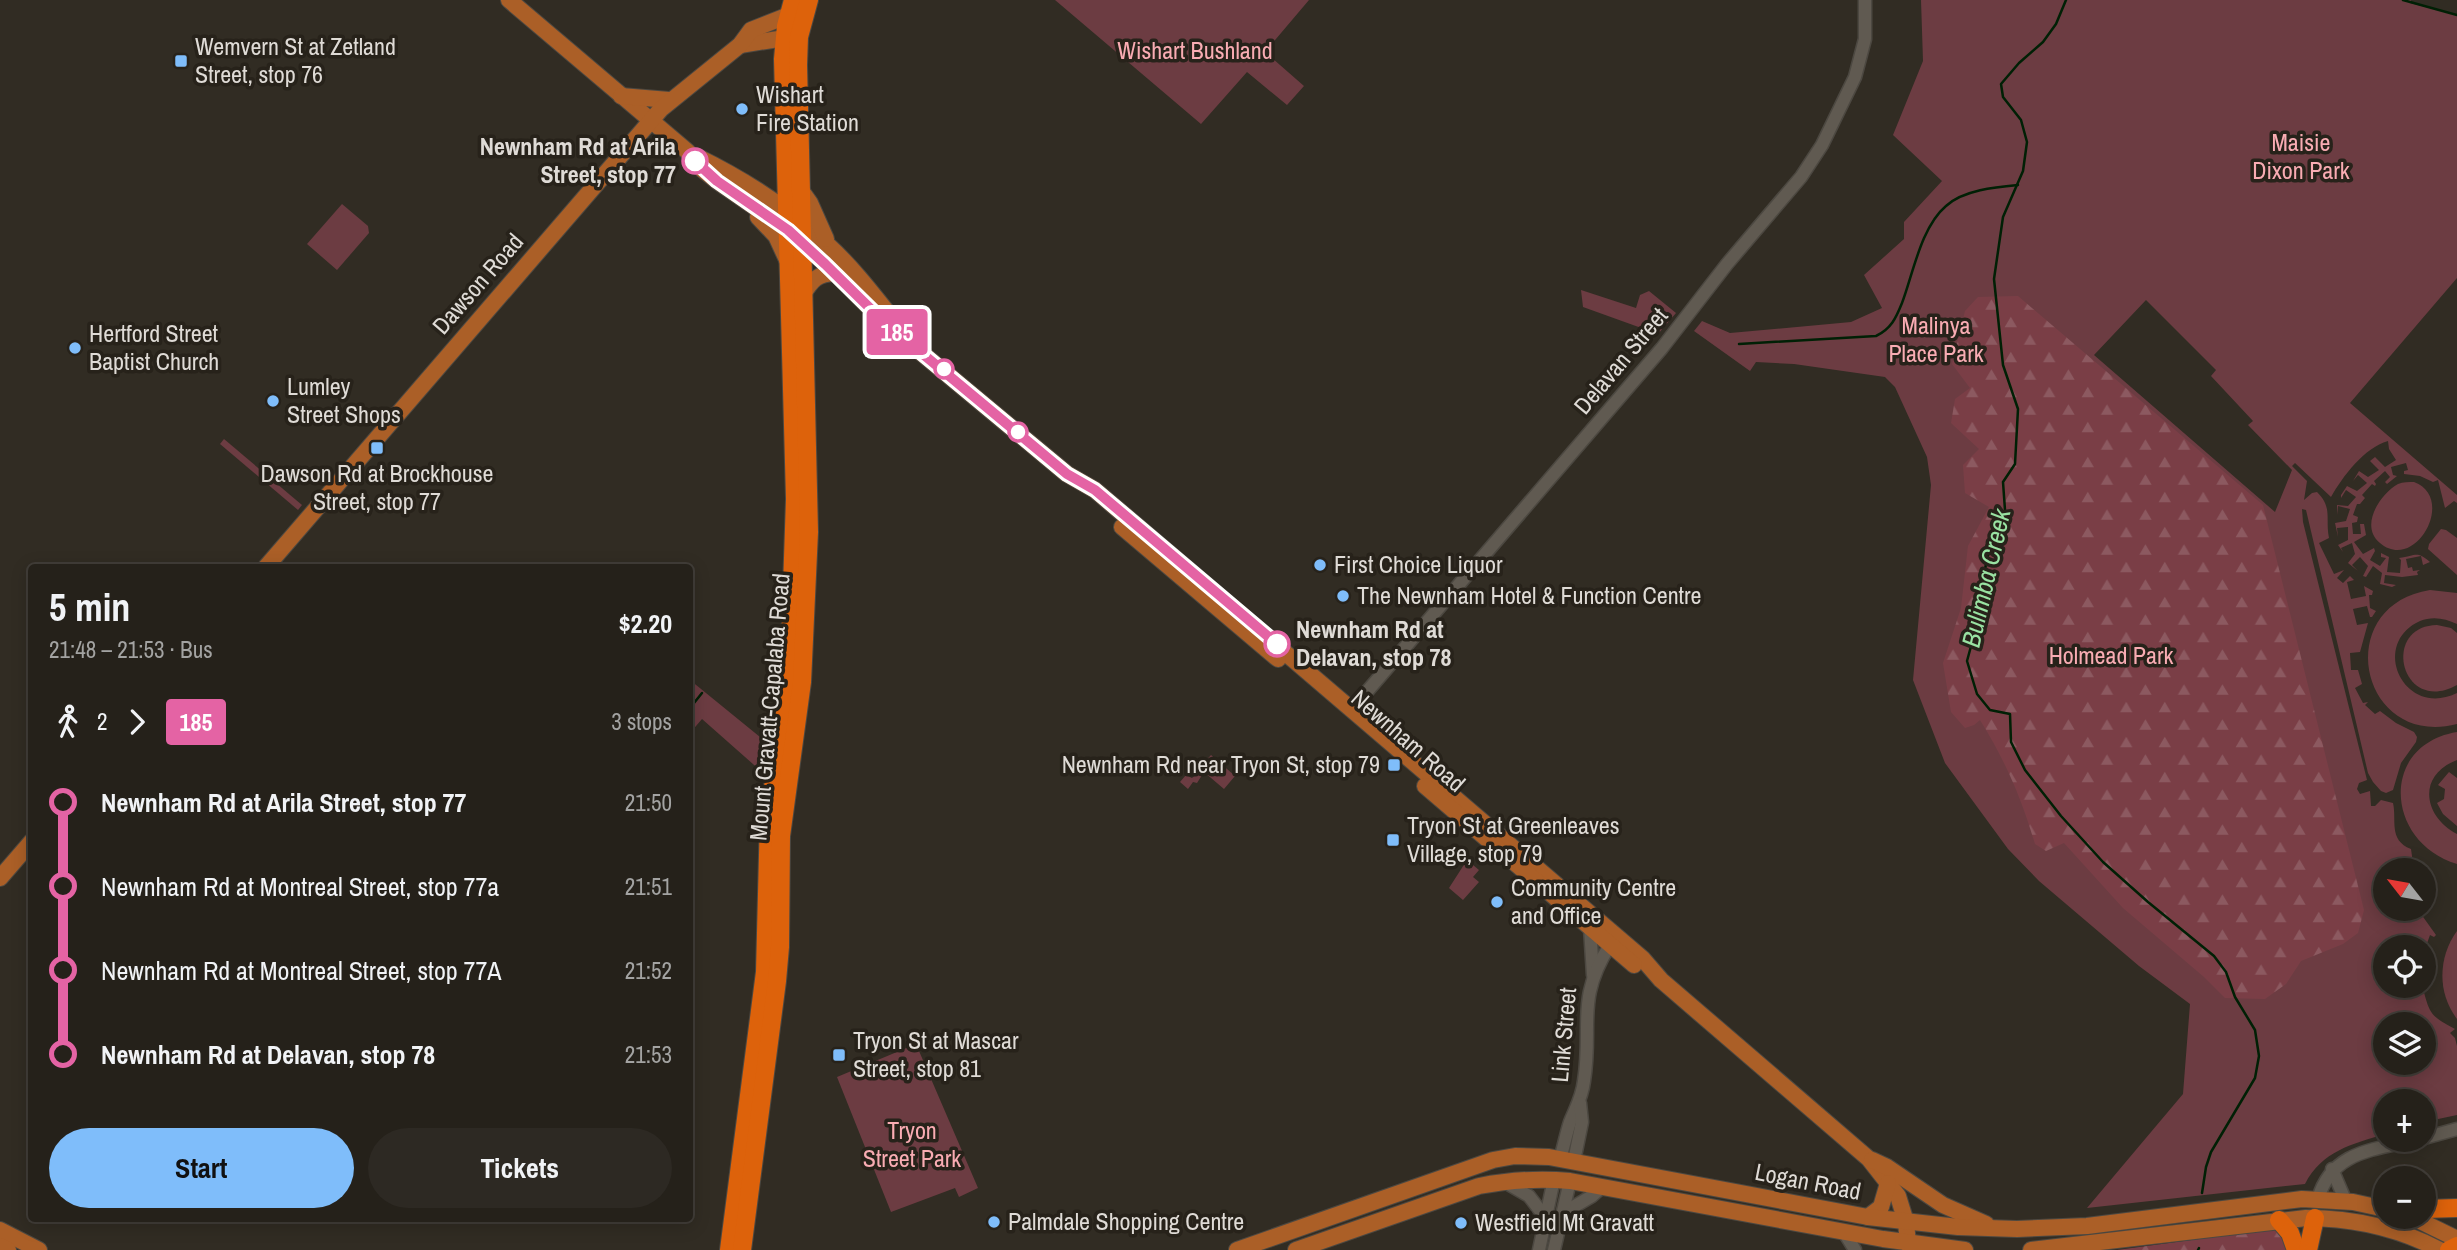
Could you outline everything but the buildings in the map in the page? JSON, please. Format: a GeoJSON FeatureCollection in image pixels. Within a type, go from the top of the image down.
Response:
{"type":"FeatureCollection","features":[{"type":"Feature","properties":{"kind":"highway","name":"Mount Gravatt-Capalaba Road"},"geometry":{"type":"LineString","coordinates":[[743,1250],[778,971],[781,836],[804,658],[809,532],[802,242],[792,221],[786,170],[785,38],[795,12],[809,0]]}},
{"type":"Feature","properties":{"kind":"highway","name":"Mount Gravatt-Capalaba Road"},"geometry":{"type":"LineString","coordinates":[[729,1250],[765,972],[769,816],[790,646],[795,521],[789,266],[792,221],[800,188],[795,12]]}},
{"type":"Feature","properties":{"kind":"highway"},"geometry":{"type":"LineString","coordinates":[[2436,1209],[2457,1208]]}},
{"type":"Feature","properties":{"kind":"highway"},"geometry":{"type":"LineString","coordinates":[[2308,1250],[2315,1218]]}},
{"type":"Feature","properties":{"kind":"highway"},"geometry":{"type":"LineString","coordinates":[[2279,1220],[2290,1233],[2296,1250]]}},
{"type":"Feature","properties":{"kind":"highway"},"geometry":{"type":"LineString","coordinates":[[2449,1250],[2457,1246]]}},
{"type":"Feature","properties":{"kind":"main road","name":"Newnham Road"},"geometry":{"type":"LineString","coordinates":[[509,0],[687,151],[704,170],[737,195],[792,221],[828,245],[855,272],[911,343]]}},
{"type":"Feature","properties":{"kind":"main road","name":"Dawson Road"},"geometry":{"type":"LineString","coordinates":[[269,564],[669,100],[740,46],[757,27],[795,12]]}},
{"type":"Feature","properties":{"kind":"main road","name":"Dawson Road"},"geometry":{"type":"LineString","coordinates":[[740,46],[785,38]]}},
{"type":"Feature","properties":{"kind":"main road"},"geometry":{"type":"LineString","coordinates":[[621,96],[669,100]]}},
{"type":"Feature","properties":{"kind":"main road","name":"Newnham Road"},"geometry":{"type":"LineString","coordinates":[[687,151],[761,192],[792,221]]}},
{"type":"Feature","properties":{"kind":"main road"},"geometry":{"type":"LineString","coordinates":[[761,192],[774,188],[786,170]]}},
{"type":"Feature","properties":{"kind":"main road"},"geometry":{"type":"LineString","coordinates":[[800,188],[810,203],[828,245]]}},
{"type":"Feature","properties":{"kind":"main road"},"geometry":{"type":"LineString","coordinates":[[737,195],[772,231],[789,266]]}},
{"type":"Feature","properties":{"kind":"main road","name":"Newnham Road"},"geometry":{"type":"LineString","coordinates":[[802,242],[882,320],[1067,474],[1095,490],[1121,519],[1349,713],[1590,928],[1613,941]]}},
{"type":"Feature","properties":{"kind":"main road"},"geometry":{"type":"LineString","coordinates":[[803,295],[819,275],[834,273]]}},
{"type":"Feature","properties":{"kind":"main road","name":"Newnham Road"},"geometry":{"type":"LineString","coordinates":[[1449,801],[1613,941],[1636,967],[1661,980],[1870,1159],[1898,1196],[1906,1222],[1908,1244]]}},
{"type":"Feature","properties":{"kind":"main road"},"geometry":{"type":"LineString","coordinates":[[0,878],[28,846]]}},
{"type":"Feature","properties":{"kind":"main road","name":"Logan Road"},"geometry":{"type":"LineString","coordinates":[[1237,1250],[1493,1160],[1515,1156],[1567,1160],[1877,1218],[1995,1228],[2087,1226],[2265,1202],[2318,1199],[2373,1207]]}},
{"type":"Feature","properties":{"kind":"main road","name":"Newnham Road"},"geometry":{"type":"LineString","coordinates":[[1870,1159],[1887,1167],[1943,1205],[1995,1228]]}},
{"type":"Feature","properties":{"kind":"main road","name":"Link Street"},"geometry":{"type":"LineString","coordinates":[[1562,1180],[1567,1160]]}},
{"type":"Feature","properties":{"kind":"main road","name":"Logan Road"},"geometry":{"type":"LineString","coordinates":[[1296,1250],[1462,1191],[1503,1181],[1562,1180],[1844,1232],[1875,1244],[1908,1244],[1965,1250]]}},
{"type":"Feature","properties":{"kind":"main road"},"geometry":{"type":"LineString","coordinates":[[1875,1244],[1877,1218],[1888,1183]]}},
{"type":"Feature","properties":{"kind":"main road"},"geometry":{"type":"LineString","coordinates":[[2315,1218],[2318,1199]]}},
{"type":"Feature","properties":{"kind":"main road"},"geometry":{"type":"LineString","coordinates":[[2031,1250],[2315,1218],[2374,1225],[2404,1234],[2440,1250]]}},
{"type":"Feature","properties":{"kind":"main road"},"geometry":{"type":"LineString","coordinates":[[2436,1229],[2457,1239]]}},
{"type":"Feature","properties":{"kind":"main road"},"geometry":{"type":"LineString","coordinates":[[0,1230],[39,1250]]}},
{"type":"Feature","properties":{"kind":"main road"},"geometry":{"type":"LineString","coordinates":[[0,1246],[8,1250]]}},
{"type":"Feature","properties":{"kind":"street","name":"Delavan Street"},"geometry":{"type":"LineString","coordinates":[[1349,713],[1670,338],[1727,264],[1801,177],[1822,145],[1855,77],[1864,38],[1865,0]]}},
{"type":"Feature","properties":{"kind":"street"},"geometry":{"type":"LineString","coordinates":[[1590,928],[1593,976]]}},
{"type":"Feature","properties":{"kind":"street","name":"Link Street"},"geometry":{"type":"LineString","coordinates":[[1567,1160],[1582,1122],[1580,1103],[1586,1064],[1586,1005],[1593,976],[1613,941]]}},
{"type":"Feature","properties":{"kind":"street"},"geometry":{"type":"LineString","coordinates":[[2436,1135],[2457,1129]]}},
{"type":"Feature","properties":{"kind":"street"},"geometry":{"type":"LineString","coordinates":[[2318,1199],[2332,1170],[2347,1159],[2373,1150]]}},
{"type":"Feature","properties":{"kind":"street"},"geometry":{"type":"LineString","coordinates":[[2332,1170],[2346,1202]]}},
{"type":"Feature","properties":{"kind":"street","name":"Link Street"},"geometry":{"type":"LineString","coordinates":[[1554,1250],[1563,1213],[1562,1180]]}},
{"type":"Feature","properties":{"kind":"street","name":"Link Street"},"geometry":{"type":"LineString","coordinates":[[1539,1250],[1545,1217],[1562,1180]]}},
{"type":"Feature","properties":{"kind":"street"},"geometry":{"type":"LineString","coordinates":[[1503,1181],[1528,1196],[1545,1217]]}},
{"type":"Feature","properties":{"kind":"street"},"geometry":{"type":"LineString","coordinates":[[1563,1213],[1602,1187]]}},
{"type":"Feature","properties":{"kind":"street"},"geometry":{"type":"LineString","coordinates":[[1844,1232],[1855,1250]]}},
{"type":"Feature","properties":{"kind":"green space","name":"Wishart Bushland"},"geometry":{"type":"Polygon","coordinates":[[[1055,0],[1309,0],[1265,52],[1304,86],[1287,105],[1247,72],[1201,124],[1055,0]]]}},
{"type":"Feature","properties":{"kind":"green space"},"geometry":{"type":"Polygon","coordinates":[[[1921,0],[2411,0],[2410,3],[2457,15],[2457,278],[2350,403],[2457,495],[2457,503],[2454,501],[2445,508],[2438,480],[2433,482],[2420,476],[2404,474],[2404,471],[2408,470],[2406,463],[2391,467],[2393,475],[2397,476],[2387,484],[2385,482],[2390,477],[2385,471],[2374,481],[2375,486],[2372,484],[2362,495],[2365,498],[2360,504],[2357,504],[2353,515],[2358,517],[2357,522],[2352,523],[2353,534],[2361,534],[2360,524],[2364,524],[2366,535],[2354,542],[2363,554],[2374,548],[2370,560],[2380,566],[2386,558],[2381,557],[2381,553],[2389,557],[2387,572],[2400,573],[2399,558],[2419,555],[2422,556],[2430,562],[2423,565],[2421,556],[2406,559],[2408,568],[2412,567],[2413,571],[2420,570],[2418,575],[2385,575],[2384,583],[2396,585],[2392,587],[2380,584],[2382,573],[2373,566],[2366,577],[2363,576],[2368,566],[2360,557],[2352,565],[2358,571],[2348,563],[2355,554],[2352,543],[2341,548],[2343,552],[2338,545],[2348,540],[2348,527],[2337,528],[2338,537],[2335,523],[2346,521],[2350,509],[2338,506],[2337,515],[2337,505],[2348,506],[2356,497],[2346,490],[2341,498],[2341,495],[2347,486],[2357,491],[2367,483],[2358,475],[2353,481],[2359,471],[2368,477],[2379,470],[2370,461],[2375,457],[2385,467],[2396,460],[2389,449],[2388,441],[2363,456],[2331,497],[2295,463],[2292,466],[2307,481],[2304,500],[2317,492],[2325,503],[2329,538],[2319,543],[2334,574],[2344,570],[2337,578],[2343,583],[2350,576],[2354,580],[2347,582],[2351,599],[2366,596],[2364,586],[2373,591],[2372,595],[2369,595],[2370,608],[2376,611],[2372,617],[2367,606],[2353,609],[2357,625],[2368,623],[2360,652],[2350,653],[2351,670],[2358,670],[2362,684],[2355,688],[2363,703],[2368,702],[2365,705],[2375,714],[2380,711],[2414,732],[2417,737],[2401,763],[2393,790],[2386,793],[2381,791],[2368,773],[2306,510],[2302,509],[2367,780],[2359,783],[2357,789],[2360,794],[2370,791],[2371,806],[2381,800],[2393,803],[2396,835],[2411,849],[2412,858],[2373,858],[2373,921],[2426,921],[2436,935],[2373,935],[2373,998],[2426,998],[2432,1012],[2373,1012],[2373,1075],[2436,1075],[2436,1016],[2455,1029],[2450,1033],[2457,1046],[2457,1115],[2436,1119],[2436,1089],[2373,1089],[2373,1138],[2329,1156],[2305,1184],[2087,1208],[2183,1094],[2190,1004],[2139,966],[2039,881],[2008,849],[1945,763],[1913,680],[1931,485],[1927,457],[1895,387],[1885,377],[1794,364],[1756,362],[1750,371],[1694,331],[1702,321],[1730,333],[1851,322],[1882,308],[1864,275],[1904,239],[1904,222],[1942,181],[1893,135],[1923,61],[1921,0]],[[2146,300],[2094,355],[2275,512],[2292,470],[2248,425],[2253,421],[2211,376],[2216,370],[2146,300]]]}},
{"type":"Feature","properties":{"kind":"green space"},"geometry":{"type":"Polygon","coordinates":[[[342,204],[368,226],[369,233],[337,270],[307,244],[342,204]]]}},
{"type":"Feature","properties":{"kind":"green space"},"geometry":{"type":"Polygon","coordinates":[[[1581,290],[1636,308],[1640,295],[1649,291],[1676,313],[1658,334],[1583,307],[1581,290]]]}},
{"type":"Feature","properties":{"kind":"green space","name":"Holmead Park"},"geometry":{"type":"Polygon","coordinates":[[[2018,296],[2263,505],[2364,910],[2358,933],[2343,944],[2301,961],[2286,984],[2265,999],[2225,998],[2123,908],[2064,843],[2046,851],[2035,844],[2012,780],[1980,720],[1965,728],[1951,712],[1943,663],[1961,608],[1968,546],[1989,507],[1965,493],[1963,465],[1979,449],[1951,423],[1955,399],[1970,388],[1952,364],[1965,311],[1978,297],[2018,296]]]}},
{"type":"Feature","properties":{"kind":"green space"},"geometry":{"type":"Polygon","coordinates":[[[224,439],[302,505],[298,510],[220,444],[224,439]]]}},
{"type":"Feature","properties":{"kind":"green space"},"geometry":{"type":"Polygon","coordinates":[[[2414,482],[2426,490],[2432,503],[2431,516],[2426,530],[2417,541],[2406,548],[2393,550],[2374,536],[2371,528],[2374,511],[2391,489],[2400,483],[2414,482]]]}},
{"type":"Feature","properties":{"kind":"green space"},"geometry":{"type":"Polygon","coordinates":[[[2441,529],[2457,538],[2457,575],[2428,549],[2441,529]]]}},
{"type":"Feature","properties":{"kind":"green space"},"geometry":{"type":"Polygon","coordinates":[[[2430,590],[2457,593],[2457,624],[2438,618],[2420,621],[2405,632],[2397,646],[2395,661],[2409,688],[2422,696],[2438,698],[2457,693],[2457,724],[2424,726],[2398,716],[2379,697],[2370,672],[2369,646],[2378,621],[2398,601],[2430,590]]]}},
{"type":"Feature","properties":{"kind":"green space"},"geometry":{"type":"Polygon","coordinates":[[[2437,625],[2451,628],[2457,633],[2457,685],[2438,691],[2422,689],[2411,680],[2405,667],[2404,653],[2408,639],[2419,629],[2437,625]]]}},
{"type":"Feature","properties":{"kind":"green space"},"geometry":{"type":"Polygon","coordinates":[[[693,682],[766,742],[762,772],[702,719],[693,730],[693,682]]]}},
{"type":"Feature","properties":{"kind":"green space"},"geometry":{"type":"Polygon","coordinates":[[[2457,732],[2457,760],[2435,775],[2429,796],[2437,817],[2457,834],[2457,864],[2433,853],[2416,836],[2405,816],[2401,795],[2404,774],[2414,755],[2432,741],[2457,732]]]}},
{"type":"Feature","properties":{"kind":"green space"},"geometry":{"type":"Polygon","coordinates":[[[1211,755],[1235,776],[1224,789],[1204,772],[1197,783],[1193,782],[1188,789],[1180,782],[1186,775],[1192,778],[1211,755]]]}},
{"type":"Feature","properties":{"kind":"green space"},"geometry":{"type":"Polygon","coordinates":[[[2449,772],[2457,778],[2457,826],[2443,814],[2437,803],[2444,799],[2445,789],[2438,785],[2449,772]]]}},
{"type":"Feature","properties":{"kind":"green space"},"geometry":{"type":"Polygon","coordinates":[[[1467,860],[1479,870],[1473,877],[1479,882],[1463,900],[1449,888],[1467,860]]]}},
{"type":"Feature","properties":{"kind":"green space"},"geometry":{"type":"Polygon","coordinates":[[[2457,931],[2457,1019],[2446,998],[2442,975],[2446,952],[2457,931]]]}},
{"type":"Feature","properties":{"kind":"green space","name":"Tryon Street Park"},"geometry":{"type":"Polygon","coordinates":[[[916,1044],[978,1188],[959,1197],[955,1188],[891,1212],[837,1077],[916,1044]]]}},
{"type":"Feature","properties":{"kind":"green space"},"geometry":{"type":"Polygon","coordinates":[[[2273,1229],[2282,1233],[2290,1250],[2117,1250],[2273,1229]]]}},
{"type":"Feature","properties":{"kind":"waterway","name":"Bulimba Creek"},"geometry":{"type":"LineString","coordinates":[[2066,0],[2056,24],[2043,42],[2019,63],[2001,84],[2003,97],[2021,120],[2027,142],[2023,171],[2003,217],[1994,279],[2003,365],[2018,409],[2015,464],[2003,482],[2005,510],[1991,540],[1984,574],[1983,602],[1967,661],[1977,694],[1990,710],[2010,714],[2011,742],[2025,770],[2061,816],[2103,862],[2214,956],[2226,972],[2235,997],[2255,1030],[2259,1056],[2255,1078],[2211,1152],[2202,1193]]}},
{"type":"Feature","properties":{"kind":"waterway","name":"Bulimba Creek"},"geometry":{"type":"LineString","coordinates":[[2403,0],[2457,15]]}},
{"type":"Feature","properties":{"kind":"waterway"},"geometry":{"type":"LineString","coordinates":[[1739,344],[1876,336],[1889,326],[1898,314],[1924,238],[1937,215],[1961,196],[1990,188],[2018,185]]}},
{"type":"Feature","properties":{"kind":"waterway"},"geometry":{"type":"LineString","coordinates":[[693,704],[702,693]]}},
{"type":"Feature","properties":{"kind":"bus line","name":"185"},"geometry":{"type":"LineString","coordinates":[[695,161],[717,181],[788,230],[882,320],[1067,474],[1095,490],[1277,644]]}},
{"type":"Feature","properties":{"kind":"place","name":"Wemvern St at Zetland Street, stop 76"},"geometry":{"type":"Point","coordinates":[181,61]}},
{"type":"Feature","properties":{"kind":"place","name":"Wishart Fire Station"},"geometry":{"type":"Point","coordinates":[742,109]}},
{"type":"Feature","properties":{"kind":"place","name":"Newnham Rd at Arila Street, stop 77"},"geometry":{"type":"Point","coordinates":[695,161]}},
{"type":"Feature","properties":{"kind":"place","name":"Hertford Street Baptist Church"},"geometry":{"type":"Point","coordinates":[75,348]}},
{"type":"Feature","properties":{"kind":"place","name":"Lumley Street Shops"},"geometry":{"type":"Point","coordinates":[273,401]}},
{"type":"Feature","properties":{"kind":"place","name":"Dawson Rd at Brockhouse Street, stop 77"},"geometry":{"type":"Point","coordinates":[377,448]}},
{"type":"Feature","properties":{"kind":"place","name":"First Choice Liquor"},"geometry":{"type":"Point","coordinates":[1320,565]}},
{"type":"Feature","properties":{"kind":"place","name":"The Newnham Hotel & Function Centre"},"geometry":{"type":"Point","coordinates":[1343,596]}},
{"type":"Feature","properties":{"kind":"place","name":"Newnham Rd at Delavan, stop 78"},"geometry":{"type":"Point","coordinates":[1277,644]}},
{"type":"Feature","properties":{"kind":"place","name":"Newnham Rd near Tryon St, stop 79"},"geometry":{"type":"Point","coordinates":[1394,765]}},
{"type":"Feature","properties":{"kind":"place","name":"Tryon St at Greenleaves Village, stop 79"},"geometry":{"type":"Point","coordinates":[1393,840]}},
{"type":"Feature","properties":{"kind":"place","name":"Community Centre and Office"},"geometry":{"type":"Point","coordinates":[1497,902]}},
{"type":"Feature","properties":{"kind":"place","name":"Tryon St at Mascar Street, stop 81"},"geometry":{"type":"Point","coordinates":[839,1055]}},
{"type":"Feature","properties":{"kind":"place","name":"Palmdale Shopping Centre"},"geometry":{"type":"Point","coordinates":[994,1222]}},
{"type":"Feature","properties":{"kind":"place","name":"Westfield Mt Gravatt"},"geometry":{"type":"Point","coordinates":[1461,1223]}},
{"type":"Feature","properties":{"kind":"park label","name":"Maisie Dixon Park"},"geometry":{"type":"Point","coordinates":[2301,157]}},
{"type":"Feature","properties":{"kind":"park label","name":"Malinya Place Park"},"geometry":{"type":"Point","coordinates":[1936,340]}}]}
